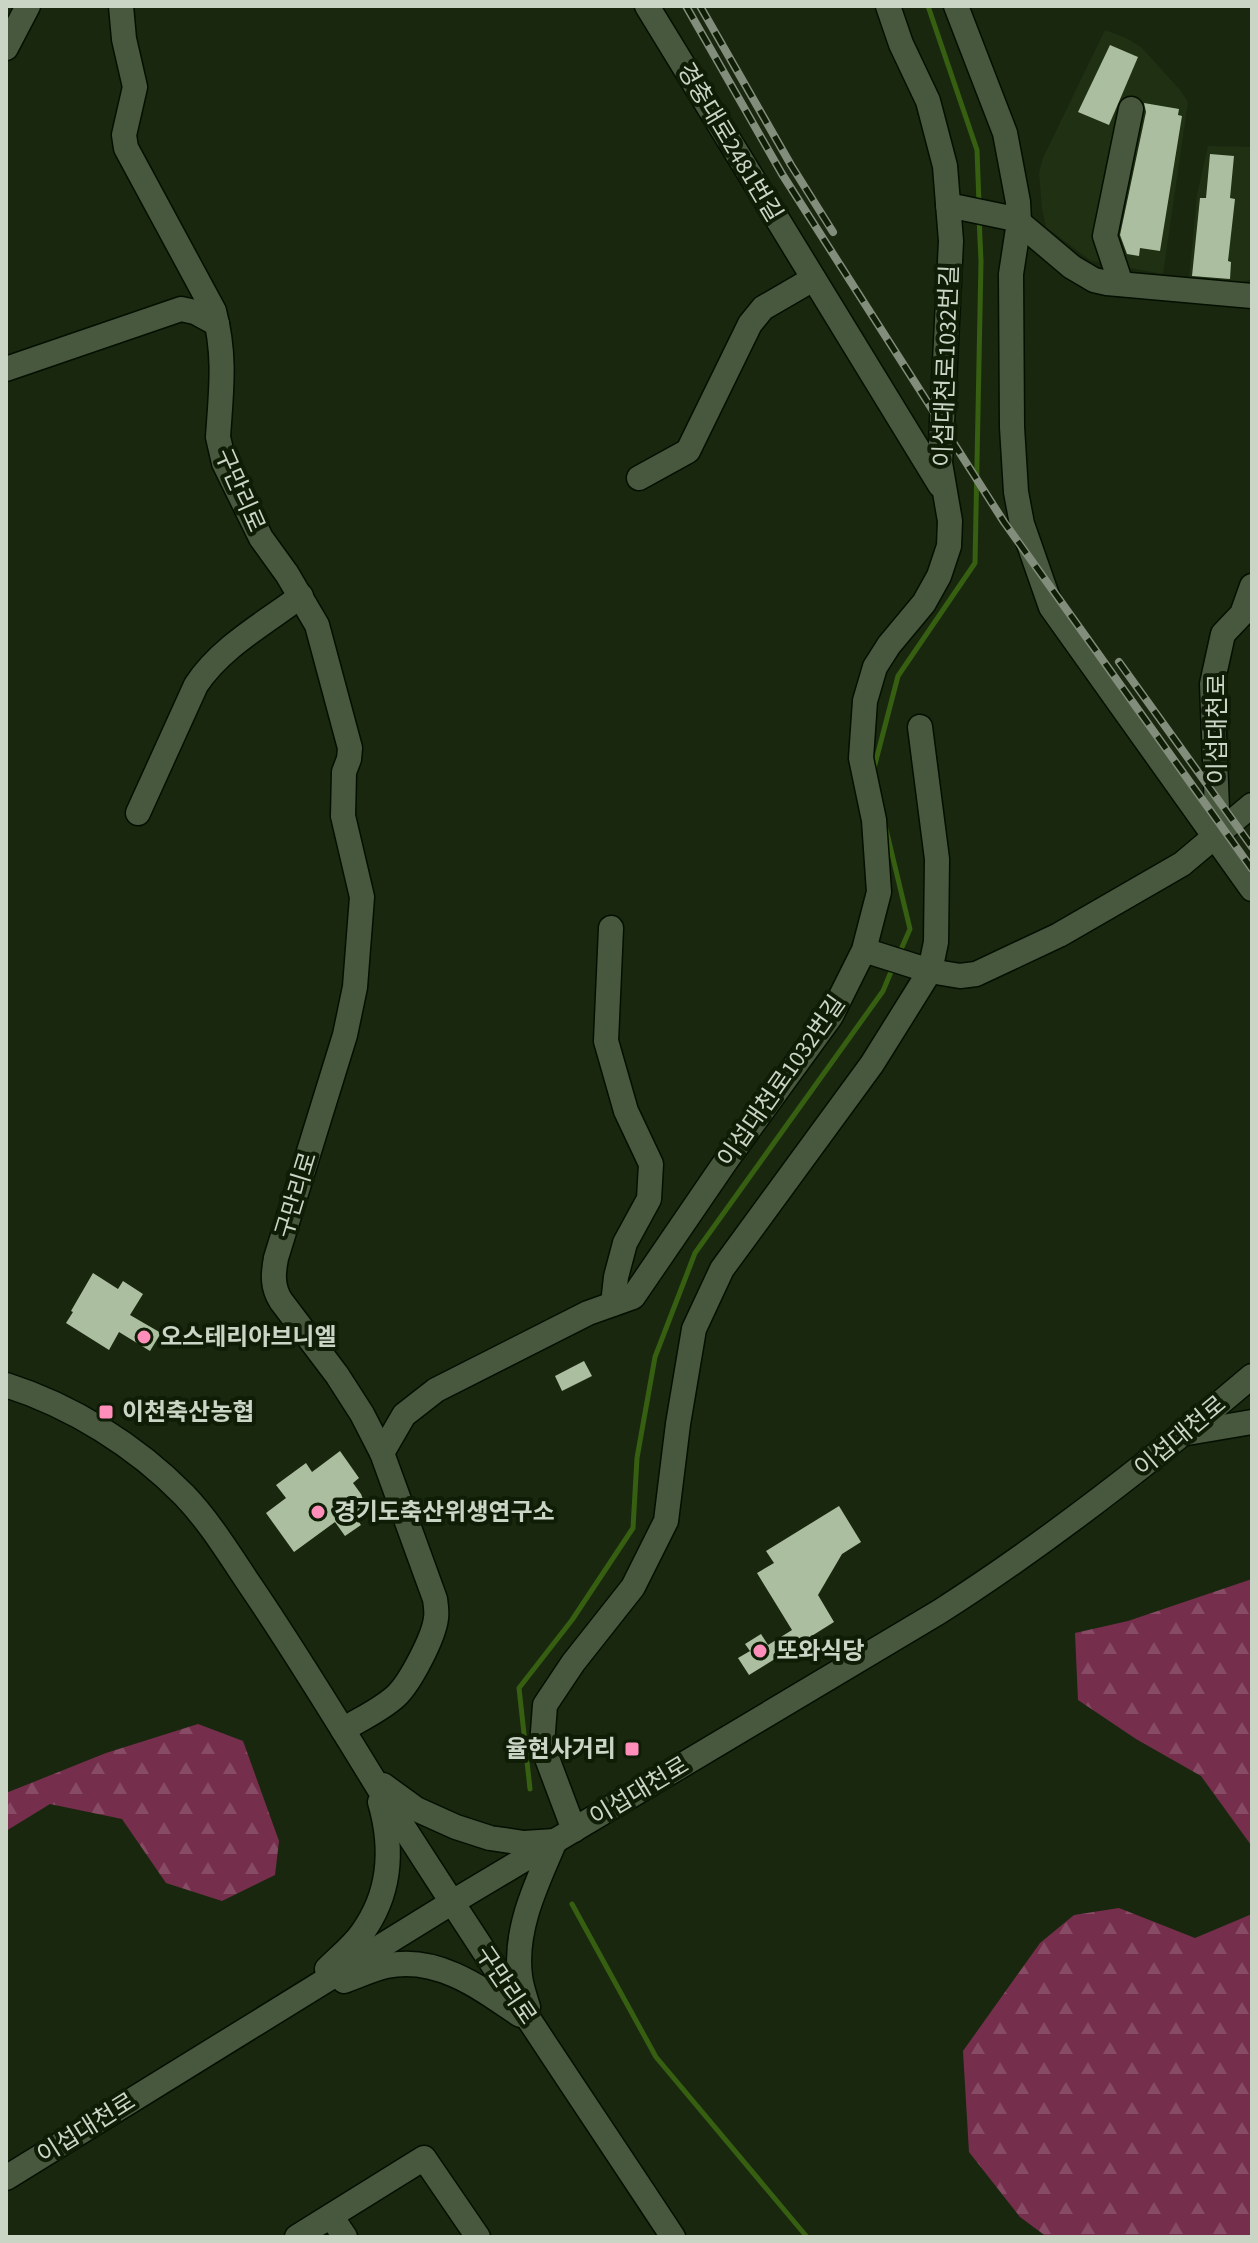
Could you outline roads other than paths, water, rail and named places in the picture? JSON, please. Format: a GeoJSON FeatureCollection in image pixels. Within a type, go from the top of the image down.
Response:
{"type":"FeatureCollection","features":[{"type":"Feature","properties":{"kind":"street"},"geometry":{"type":"LineString","coordinates":[[6,48],[28,6]]}},
{"type":"Feature","properties":{"kind":"street"},"geometry":{"type":"LineString","coordinates":[[121,6],[124,39],[135,87],[124,135],[126,148],[194,274],[191,290],[181,309]]}},
{"type":"Feature","properties":{"kind":"street","name":"경충대로2481번길"},"geometry":{"type":"LineString","coordinates":[[647,6],[945,494]]}},
{"type":"Feature","properties":{"kind":"street"},"geometry":{"type":"LineString","coordinates":[[888,6],[901,44],[928,101],[945,166],[948,205],[1014,220],[1094,280],[1252,296]]}},
{"type":"Feature","properties":{"kind":"street"},"geometry":{"type":"LineString","coordinates":[[956,6],[1005,133],[1018,202],[1011,274],[1012,427],[1016,492],[1033,561],[1051,607],[1252,889]]}},
{"type":"Feature","properties":{"kind":"street"},"geometry":{"type":"LineString","coordinates":[[1121,284],[1105,236],[1131,109]]}},
{"type":"Feature","properties":{"kind":"street","name":"이섭대천로1032번길"},"geometry":{"type":"LineString","coordinates":[[382,1453],[404,1415],[436,1390],[588,1313],[633,1297],[640,1290],[728,1158],[831,1016],[864,950],[879,892],[874,820],[861,758],[865,701],[875,667],[924,603],[939,576],[949,546],[950,521],[940,463],[951,241],[948,205]]}},
{"type":"Feature","properties":{"kind":"street","name":"구만리로"},"geometry":{"type":"LineString","coordinates":[[194,274],[214,311],[223,362],[219,449],[261,538],[317,625],[350,748],[344,772],[343,816],[362,897],[355,987],[345,1035],[276,1258],[274,1281],[281,1301],[337,1375],[382,1453],[435,1599],[437,1614],[434,1628],[403,1688],[394,1698],[343,1730]]}},
{"type":"Feature","properties":{"kind":"street"},"geometry":{"type":"LineString","coordinates":[[639,478],[688,451],[756,315],[813,279]]}},
{"type":"Feature","properties":{"kind":"street"},"geometry":{"type":"LineString","coordinates":[[6,369],[181,309],[195,312],[217,324]]}},
{"type":"Feature","properties":{"kind":"street","name":"이섭대천로"},"geometry":{"type":"LineString","coordinates":[[1216,835],[1212,684],[1223,634],[1242,614],[1252,586]]}},
{"type":"Feature","properties":{"kind":"street"},"geometry":{"type":"LineString","coordinates":[[138,813],[206,669],[301,596]]}},
{"type":"Feature","properties":{"kind":"street"},"geometry":{"type":"LineString","coordinates":[[533,2025],[520,1976],[520,1944],[526,1915],[564,1836],[542,1745],[545,1705],[573,1663],[633,1587],[666,1521],[694,1329],[722,1269],[872,1064],[925,969],[936,942],[937,859],[920,727]]}},
{"type":"Feature","properties":{"kind":"street"},"geometry":{"type":"LineString","coordinates":[[870,952],[960,976],[990,969],[1059,935],[1182,864],[1252,805]]}},
{"type":"Feature","properties":{"kind":"street"},"geometry":{"type":"LineString","coordinates":[[611,928],[606,1041],[626,1111],[651,1164],[649,1199],[619,1260],[613,1304]]}},
{"type":"Feature","properties":{"kind":"street","name":"이섭대천로"},"geometry":{"type":"LineString","coordinates":[[6,2178],[451,1903],[926,1621],[1001,1573],[1107,1495],[1252,1376]]}},
{"type":"Feature","properties":{"kind":"street","name":"구만리로"},"geometry":{"type":"LineString","coordinates":[[6,1385],[95,1425],[144,1458],[185,1497],[225,1547],[451,1903],[673,2237]]}},
{"type":"Feature","properties":{"kind":"street"},"geometry":{"type":"LineString","coordinates":[[1184,1434],[1252,1422]]}},
{"type":"Feature","properties":{"kind":"street"},"geometry":{"type":"LineString","coordinates":[[373,1778],[416,1809],[456,1827],[524,1843],[564,1836]]}},
{"type":"Feature","properties":{"kind":"street"},"geometry":{"type":"LineString","coordinates":[[301,1996],[363,1933],[382,1896],[388,1868],[388,1829],[373,1778]]}},
{"type":"Feature","properties":{"kind":"street"},"geometry":{"type":"LineString","coordinates":[[301,1996],[387,1965],[419,1965],[449,1972],[482,1989],[533,2025]]}},
{"type":"Feature","properties":{"kind":"street"},"geometry":{"type":"LineString","coordinates":[[297,2237],[424,2158],[478,2237]]}},
{"type":"Feature","properties":{"kind":"street"},"geometry":{"type":"LineString","coordinates":[[331,2216],[345,2237]]}},
{"type":"Feature","properties":{"kind":"waterway"},"geometry":{"type":"LineString","coordinates":[[928,6],[977,150],[979,203]]}},
{"type":"Feature","properties":{"kind":"waterway"},"geometry":{"type":"LineString","coordinates":[[874,768],[898,676],[975,563],[981,261],[979,217]]}},
{"type":"Feature","properties":{"kind":"waterway"},"geometry":{"type":"LineString","coordinates":[[885,825],[910,929],[899,954]]}},
{"type":"Feature","properties":{"kind":"waterway"},"geometry":{"type":"LineString","coordinates":[[530,1789],[519,1688],[572,1620],[633,1528],[637,1458],[655,1357],[695,1253],[883,991],[893,967]]}},
{"type":"Feature","properties":{"kind":"waterway"},"geometry":{"type":"LineString","coordinates":[[572,1904],[656,2057],[807,2237]]}},
{"type":"Feature","properties":{"kind":"railway"},"geometry":{"type":"LineString","coordinates":[[686,6],[782,174],[1004,522],[1252,869]]}},
{"type":"Feature","properties":{"kind":"railway"},"geometry":{"type":"LineString","coordinates":[[700,6],[833,232]]}},
{"type":"Feature","properties":{"kind":"railway"},"geometry":{"type":"LineString","coordinates":[[1119,662],[1252,847]]}},
{"type":"Feature","properties":{"kind":"place","name":"오스테리아브니엘"},"geometry":{"type":"Point","coordinates":[144,1337]}},
{"type":"Feature","properties":{"kind":"place","name":"이천축산농협"},"geometry":{"type":"Point","coordinates":[106,1412]}},
{"type":"Feature","properties":{"kind":"place","name":"경기도축산위생연구소"},"geometry":{"type":"Point","coordinates":[318,1512]}},
{"type":"Feature","properties":{"kind":"place","name":"또와식당"},"geometry":{"type":"Point","coordinates":[760,1651]}},
{"type":"Feature","properties":{"kind":"place","name":"율현사거리"},"geometry":{"type":"Point","coordinates":[632,1749]}}]}
